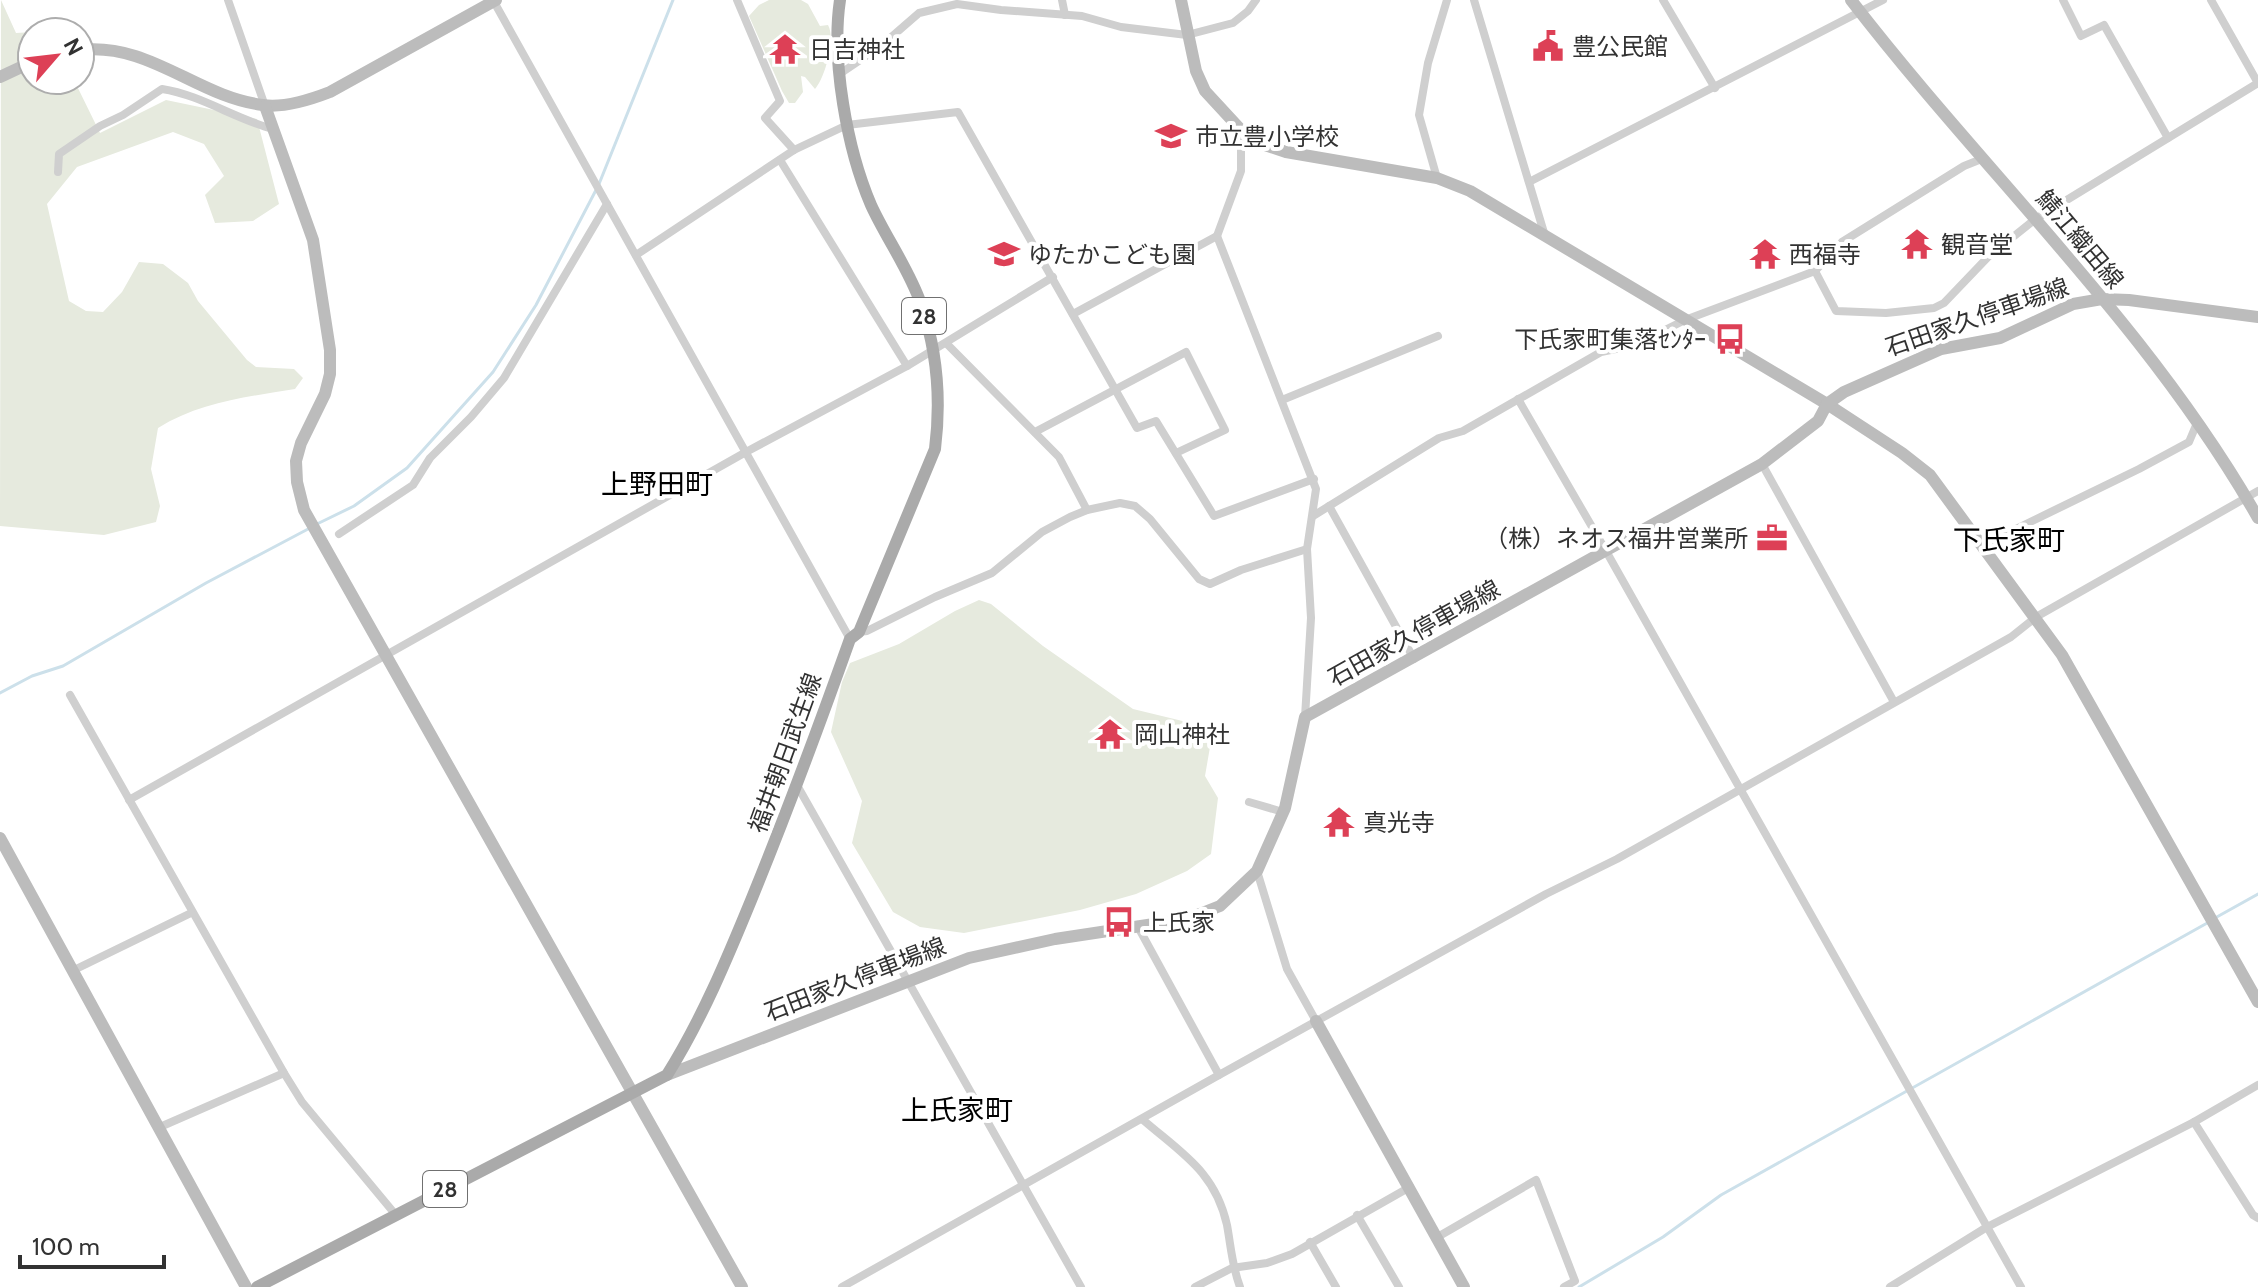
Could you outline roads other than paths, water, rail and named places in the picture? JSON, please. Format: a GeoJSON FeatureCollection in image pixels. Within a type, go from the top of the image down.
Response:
{"type":"FeatureCollection","features":[{"type":"Feature","properties":{"kind":"main road","name":"福井朝日武生線"},"geometry":{"type":"LineString","coordinates":[[257,1287],[667,1075],[693,1034],[714,989],[798,787],[854,635],[935,449],[938,386],[920,302],[871,204],[847,125],[837,48],[840,0]]}},
{"type":"Feature","properties":{"kind":"street"},"geometry":{"type":"LineString","coordinates":[[228,0],[313,240],[330,350],[330,374],[325,394],[301,443],[296,461],[304,510],[742,1287]]}},
{"type":"Feature","properties":{"kind":"street"},"geometry":{"type":"LineString","coordinates":[[96,48],[144,57],[225,95],[265,106],[330,92],[494,0],[746,452],[854,635],[992,573],[1042,532],[1087,510],[1120,503],[1135,506],[1175,547],[1199,579],[1210,584],[1241,570],[1307,549]]}},
{"type":"Feature","properties":{"kind":"street"},"geometry":{"type":"LineString","coordinates":[[737,0],[780,101],[765,118],[794,150]]}},
{"type":"Feature","properties":{"kind":"street"},"geometry":{"type":"LineString","coordinates":[[1062,0],[1065,15]]}},
{"type":"Feature","properties":{"kind":"street"},"geometry":{"type":"LineString","coordinates":[[1181,0],[1196,71],[1205,91],[1241,130],[1262,144],[1286,152],[1437,178],[1470,191],[1827,404],[1930,475],[2062,655],[2258,1002]]}},
{"type":"Feature","properties":{"kind":"street"},"geometry":{"type":"LineString","coordinates":[[841,73],[881,46],[919,13],[958,2],[1001,10],[1082,16],[1121,27],[1187,35],[1233,23],[1256,0]]}},
{"type":"Feature","properties":{"kind":"street"},"geometry":{"type":"LineString","coordinates":[[1437,178],[1419,115],[1428,63],[1447,0]]}},
{"type":"Feature","properties":{"kind":"street"},"geometry":{"type":"LineString","coordinates":[[1474,0],[1545,236]]}},
{"type":"Feature","properties":{"kind":"street"},"geometry":{"type":"LineString","coordinates":[[1663,0],[1715,88]]}},
{"type":"Feature","properties":{"kind":"street","name":"鯖江織田線"},"geometry":{"type":"LineString","coordinates":[[1851,0],[2147,353],[2252,494],[2258,518]]}},
{"type":"Feature","properties":{"kind":"street"},"geometry":{"type":"LineString","coordinates":[[1529,182],[1883,0]]}},
{"type":"Feature","properties":{"kind":"street"},"geometry":{"type":"LineString","coordinates":[[2063,0],[2081,36],[2104,25],[2168,138]]}},
{"type":"Feature","properties":{"kind":"street"},"geometry":{"type":"LineString","coordinates":[[1815,271],[1836,311],[1886,313],[1934,308],[1944,303],[1988,257],[2034,220],[2258,83],[2211,0]]}},
{"type":"Feature","properties":{"kind":"street"},"geometry":{"type":"LineString","coordinates":[[58,172],[59,154],[162,89],[176,91],[244,121],[274,130]]}},
{"type":"Feature","properties":{"kind":"street"},"geometry":{"type":"LineString","coordinates":[[636,255],[794,150],[847,125],[958,112],[1137,428],[1156,421],[1214,516],[1314,479]]}},
{"type":"Feature","properties":{"kind":"street"},"geometry":{"type":"LineString","coordinates":[[1073,314],[1217,236],[1241,171],[1241,130]]}},
{"type":"Feature","properties":{"kind":"street"},"geometry":{"type":"LineString","coordinates":[[1313,516],[1439,438],[1463,431],[1601,352],[1635,345],[1685,320],[1815,271],[1842,242],[1964,166],[1984,158]]}},
{"type":"Feature","properties":{"kind":"street"},"geometry":{"type":"LineString","coordinates":[[780,160],[907,366]]}},
{"type":"Feature","properties":{"kind":"street"},"geometry":{"type":"LineString","coordinates":[[339,534],[413,485],[430,458],[504,378],[607,204]]}},
{"type":"Feature","properties":{"kind":"street"},"geometry":{"type":"LineString","coordinates":[[1217,236],[1316,489],[1307,549],[1311,618],[1305,717]]}},
{"type":"Feature","properties":{"kind":"street"},"geometry":{"type":"LineString","coordinates":[[129,800],[746,452],[907,366],[1053,277]]}},
{"type":"Feature","properties":{"kind":"street","name":"石田家久停車場線"},"geometry":{"type":"LineString","coordinates":[[667,1075],[969,958],[1137,925],[1187,919],[1220,906],[1257,871],[1283,812],[1305,717],[1762,464],[1818,421],[1827,404],[1869,380],[1941,349],[2000,338],[2073,304],[2102,299],[2258,317]]}},
{"type":"Feature","properties":{"kind":"street"},"geometry":{"type":"LineString","coordinates":[[1282,400],[1438,336]]}},
{"type":"Feature","properties":{"kind":"street"},"geometry":{"type":"LineString","coordinates":[[946,343],[1059,457],[1087,510]]}},
{"type":"Feature","properties":{"kind":"street"},"geometry":{"type":"LineString","coordinates":[[1035,432],[1186,352],[1225,430],[1176,453]]}},
{"type":"Feature","properties":{"kind":"street"},"geometry":{"type":"LineString","coordinates":[[1518,399],[2021,1287]]}},
{"type":"Feature","properties":{"kind":"street"},"geometry":{"type":"LineString","coordinates":[[1983,545],[2189,442],[2197,423]]}},
{"type":"Feature","properties":{"kind":"street"},"geometry":{"type":"LineString","coordinates":[[1762,464],[1894,702]]}},
{"type":"Feature","properties":{"kind":"street"},"geometry":{"type":"LineString","coordinates":[[842,1287],[1316,1021],[1546,894],[1617,859],[2011,637],[2036,617],[2252,494]]}},
{"type":"Feature","properties":{"kind":"street"},"geometry":{"type":"LineString","coordinates":[[1329,506],[1414,659]]}},
{"type":"Feature","properties":{"kind":"street"},"geometry":{"type":"LineString","coordinates":[[70,695],[191,913],[302,1102],[395,1214]]}},
{"type":"Feature","properties":{"kind":"street"},"geometry":{"type":"LineString","coordinates":[[798,787],[1081,1287]]}},
{"type":"Feature","properties":{"kind":"street"},"geometry":{"type":"LineString","coordinates":[[1249,802],[1283,812]]}},
{"type":"Feature","properties":{"kind":"street"},"geometry":{"type":"LineString","coordinates":[[0,838],[246,1287]]}},
{"type":"Feature","properties":{"kind":"street"},"geometry":{"type":"LineString","coordinates":[[1257,871],[1287,969],[1464,1287]]}},
{"type":"Feature","properties":{"kind":"street"},"geometry":{"type":"LineString","coordinates":[[74,970],[191,913]]}},
{"type":"Feature","properties":{"kind":"street"},"geometry":{"type":"LineString","coordinates":[[1137,925],[1219,1075]]}},
{"type":"Feature","properties":{"kind":"street"},"geometry":{"type":"LineString","coordinates":[[160,1127],[284,1073]]}},
{"type":"Feature","properties":{"kind":"street"},"geometry":{"type":"LineString","coordinates":[[1890,1287],[1987,1227],[2194,1122],[2258,1085]]}},
{"type":"Feature","properties":{"kind":"street"},"geometry":{"type":"LineString","coordinates":[[1142,1119],[1204,1172],[1214,1186],[1226,1224],[1232,1268],[1240,1287]]}},
{"type":"Feature","properties":{"kind":"street"},"geometry":{"type":"LineString","coordinates":[[2194,1122],[2253,1215],[2258,1218]]}},
{"type":"Feature","properties":{"kind":"street"},"geometry":{"type":"LineString","coordinates":[[1441,1235],[1536,1180],[1575,1281],[1564,1287]]}},
{"type":"Feature","properties":{"kind":"street"},"geometry":{"type":"LineString","coordinates":[[1195,1287],[1232,1268],[1267,1263],[1292,1254],[1410,1187]]}},
{"type":"Feature","properties":{"kind":"street"},"geometry":{"type":"LineString","coordinates":[[1357,1215],[1399,1287]]}},
{"type":"Feature","properties":{"kind":"street"},"geometry":{"type":"LineString","coordinates":[[1310,1242],[1336,1287]]}},
{"type":"Feature","properties":{"kind":"waterway"},"geometry":{"type":"LineString","coordinates":[[599,184],[673,0]]}},
{"type":"Feature","properties":{"kind":"waterway"},"geometry":{"type":"LineString","coordinates":[[317,524],[354,506],[407,468],[493,372],[536,305],[596,190]]}},
{"type":"Feature","properties":{"kind":"waterway"},"geometry":{"type":"LineString","coordinates":[[0,693],[32,676],[63,666],[206,583],[310,528]]}},
{"type":"Feature","properties":{"kind":"waterway"},"geometry":{"type":"LineString","coordinates":[[2215,918],[2258,894]]}},
{"type":"Feature","properties":{"kind":"waterway"},"geometry":{"type":"LineString","coordinates":[[1579,1287],[1663,1237],[1721,1195],[2209,922]]}},
{"type":"Feature","properties":{"kind":"place","name":"豊公民館"},"geometry":{"type":"Point","coordinates":[1548,46]}},
{"type":"Feature","properties":{"kind":"place","name":"日吉神社"},"geometry":{"type":"Point","coordinates":[785,49]}},
{"type":"Feature","properties":{"kind":"place","name":"市立豊小学校"},"geometry":{"type":"Point","coordinates":[1171,136]}},
{"type":"Feature","properties":{"kind":"place","name":"観音堂"},"geometry":{"type":"Point","coordinates":[1917,244]}},
{"type":"Feature","properties":{"kind":"place","name":"ゆたかこども園"},"geometry":{"type":"Point","coordinates":[1004,254]}},
{"type":"Feature","properties":{"kind":"place","name":"西福寺"},"geometry":{"type":"Point","coordinates":[1765,254]}},
{"type":"Feature","properties":{"kind":"place","name":"下氏家町集落ｾﾝﾀｰ"},"geometry":{"type":"Point","coordinates":[1730,339]}},
{"type":"Feature","properties":{"kind":"place","name":"（株）ネオス福井営業所"},"geometry":{"type":"Point","coordinates":[1772,538]}},
{"type":"Feature","properties":{"kind":"place","name":"岡山神社"},"geometry":{"type":"Point","coordinates":[1110,734]}},
{"type":"Feature","properties":{"kind":"place","name":"真光寺"},"geometry":{"type":"Point","coordinates":[1339,822]}},
{"type":"Feature","properties":{"kind":"place","name":"上氏家"},"geometry":{"type":"Point","coordinates":[1119,922]}},
{"type":"Feature","properties":{"kind":"district","name":"上野田町"},"geometry":{"type":"Point","coordinates":[657,484]}},
{"type":"Feature","properties":{"kind":"district","name":"下氏家町"},"geometry":{"type":"Point","coordinates":[2009,540]}},
{"type":"Feature","properties":{"kind":"district","name":"上氏家町"},"geometry":{"type":"Point","coordinates":[957,1110]}}]}
